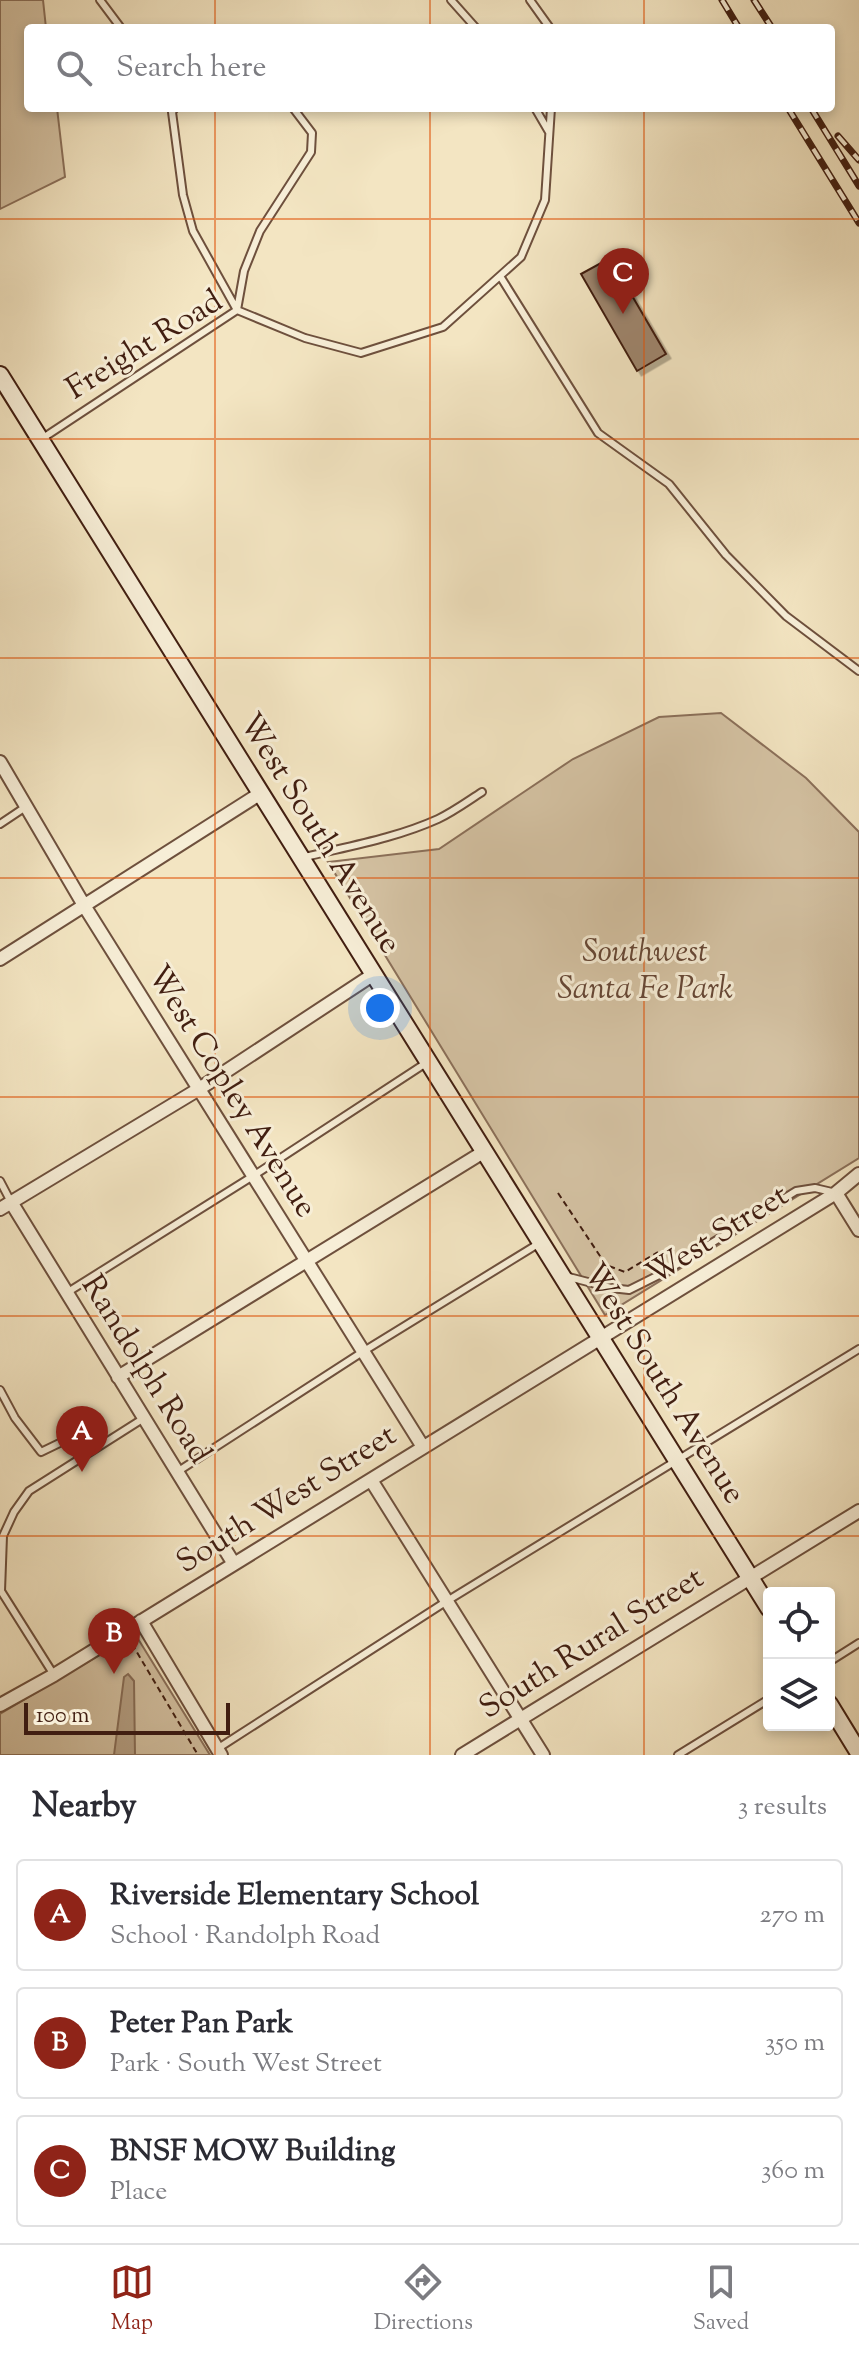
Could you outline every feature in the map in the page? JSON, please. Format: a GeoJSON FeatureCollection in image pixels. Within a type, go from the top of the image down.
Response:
{"type":"FeatureCollection","features":[{"type":"Feature","properties":{"kind":"main road","name":"West South Avenue"},"geometry":{"type":"LineString","coordinates":[[0,375],[763,1598]]}},
{"type":"Feature","properties":{"kind":"main road"},"geometry":{"type":"LineString","coordinates":[[835,1714],[859,1753]]}},
{"type":"Feature","properties":{"kind":"street","name":"West Copley Avenue"},"geometry":{"type":"LineString","coordinates":[[0,762],[85,907],[423,1447]]}},
{"type":"Feature","properties":{"kind":"street"},"geometry":{"type":"LineString","coordinates":[[0,959],[261,793]]}},
{"type":"Feature","properties":{"kind":"street"},"geometry":{"type":"LineString","coordinates":[[6,1205],[199,1089],[374,974]]}},
{"type":"Feature","properties":{"kind":"street"},"geometry":{"type":"LineString","coordinates":[[118,1377],[485,1151]]}},
{"type":"Feature","properties":{"kind":"street","name":"West Street"},"geometry":{"type":"LineString","coordinates":[[601,1338],[836,1193],[859,1174]]}},
{"type":"Feature","properties":{"kind":"street"},"geometry":{"type":"LineString","coordinates":[[836,1193],[859,1230]]}},
{"type":"Feature","properties":{"kind":"street","name":"Randolph Road"},"geometry":{"type":"LineString","coordinates":[[6,1205],[67,1293],[234,1564]]}},
{"type":"Feature","properties":{"kind":"street","name":"South West Street"},"geometry":{"type":"LineString","coordinates":[[0,1705],[54,1675],[601,1338]]}},
{"type":"Feature","properties":{"kind":"street"},"geometry":{"type":"LineString","coordinates":[[371,1480],[543,1755]]}},
{"type":"Feature","properties":{"kind":"street","name":"South Rural Street"},"geometry":{"type":"LineString","coordinates":[[462,1755],[859,1511]]}},
{"type":"Feature","properties":{"kind":"street"},"geometry":{"type":"LineString","coordinates":[[141,1621],[219,1752]]}},
{"type":"Feature","properties":{"kind":"lane"},"geometry":{"type":"LineString","coordinates":[[100,0],[118,24]]}},
{"type":"Feature","properties":{"kind":"lane"},"geometry":{"type":"LineString","coordinates":[[451,0],[472,24]]}},
{"type":"Feature","properties":{"kind":"lane"},"geometry":{"type":"LineString","coordinates":[[530,0],[547,24]]}},
{"type":"Feature","properties":{"kind":"lane"},"geometry":{"type":"LineString","coordinates":[[173,112],[183,195],[193,231],[237,310]]}},
{"type":"Feature","properties":{"kind":"lane"},"geometry":{"type":"LineString","coordinates":[[237,310],[244,271],[260,231],[311,152],[312,133],[296,112]]}},
{"type":"Feature","properties":{"kind":"lane"},"geometry":{"type":"LineString","coordinates":[[537,112],[549,132]]}},
{"type":"Feature","properties":{"kind":"lane","name":"Freight Road"},"geometry":{"type":"LineString","coordinates":[[40,440],[237,310],[305,338],[361,353],[443,327],[521,257],[545,200],[551,112]]}},
{"type":"Feature","properties":{"kind":"lane"},"geometry":{"type":"LineString","coordinates":[[500,276],[598,433],[669,484],[726,555],[786,616],[859,671]]}},
{"type":"Feature","properties":{"kind":"lane"},"geometry":{"type":"LineString","coordinates":[[301,857],[379,840],[412,829],[440,818],[482,792]]}},
{"type":"Feature","properties":{"kind":"lane"},"geometry":{"type":"LineString","coordinates":[[0,824],[27,806]]}},
{"type":"Feature","properties":{"kind":"lane"},"geometry":{"type":"LineString","coordinates":[[67,1293],[429,1061]]}},
{"type":"Feature","properties":{"kind":"lane"},"geometry":{"type":"LineString","coordinates":[[0,1181],[6,1205]]}},
{"type":"Feature","properties":{"kind":"lane"},"geometry":{"type":"LineString","coordinates":[[562,1275],[629,1290],[663,1273],[796,1191],[815,1188],[836,1193]]}},
{"type":"Feature","properties":{"kind":"lane"},"geometry":{"type":"LineString","coordinates":[[177,1472],[364,1351],[541,1242]]}},
{"type":"Feature","properties":{"kind":"lane"},"geometry":{"type":"LineString","coordinates":[[219,1752],[447,1601],[859,1349]]}},
{"type":"Feature","properties":{"kind":"lane"},"geometry":{"type":"LineString","coordinates":[[0,1390],[15,1418],[41,1452],[72,1437],[77,1439],[87,1454]]}},
{"type":"Feature","properties":{"kind":"lane"},"geometry":{"type":"LineString","coordinates":[[54,1675],[1,1591],[3,1536],[14,1512],[29,1491],[144,1418]]}},
{"type":"Feature","properties":{"kind":"lane"},"geometry":{"type":"LineString","coordinates":[[834,1659],[859,1643]]}},
{"type":"Feature","properties":{"kind":"lane"},"geometry":{"type":"LineString","coordinates":[[678,1755],[763,1703]]}},
{"type":"Feature","properties":{"kind":"path"},"geometry":{"type":"LineString","coordinates":[[558,1193],[606,1265],[625,1272],[658,1252]]}},
{"type":"Feature","properties":{"kind":"path"},"geometry":{"type":"LineString","coordinates":[[625,1281],[629,1269]]}},
{"type":"Feature","properties":{"kind":"path"},"geometry":{"type":"LineString","coordinates":[[132,1644],[198,1755]]}},
{"type":"Feature","properties":{"kind":"green space"},"geometry":{"type":"Polygon","coordinates":[[[0,0],[43,0],[46,24],[24,24],[24,112],[57,112],[65,177],[0,209],[0,0]]]}},
{"type":"Feature","properties":{"kind":"green space","name":"Southwest Santa Fe Park"},"geometry":{"type":"Polygon","coordinates":[[[721,713],[806,778],[859,832],[859,1158],[605,1315],[328,862],[439,849],[573,759],[659,717],[721,713]]]}},
{"type":"Feature","properties":{"kind":"green space"},"geometry":{"type":"Polygon","coordinates":[[[135,1634],[210,1755],[0,1755],[0,1714],[135,1634]]]}},
{"type":"Feature","properties":{"kind":"shaded area"},"geometry":{"type":"Polygon","coordinates":[[[128,1674],[134,1681],[135,1755],[114,1755],[124,1677],[128,1674]]]}},
{"type":"Feature","properties":{"kind":"building"},"geometry":{"type":"Polygon","coordinates":[[[610,258],[666,354],[637,371],[581,274],[610,258]]]}},
{"type":"Feature","properties":{"kind":"railway"},"geometry":{"type":"LineString","coordinates":[[722,0],[737,24]]}},
{"type":"Feature","properties":{"kind":"railway"},"geometry":{"type":"LineString","coordinates":[[754,0],[769,24]]}},
{"type":"Feature","properties":{"kind":"railway"},"geometry":{"type":"LineString","coordinates":[[790,112],[859,223]]}},
{"type":"Feature","properties":{"kind":"railway"},"geometry":{"type":"LineString","coordinates":[[813,112],[859,186]]}},
{"type":"Feature","properties":{"kind":"railway"},"geometry":{"type":"LineString","coordinates":[[838,136],[859,160]]}},
{"type":"Feature","properties":{"kind":"place","name":"BNSF MOW Building"},"geometry":{"type":"Point","coordinates":[623,314]}},
{"type":"Feature","properties":{"kind":"place","name":"Riverside Elementary School"},"geometry":{"type":"Point","coordinates":[82,1472]}},
{"type":"Feature","properties":{"kind":"place","name":"Peter Pan Park"},"geometry":{"type":"Point","coordinates":[114,1674]}}]}
